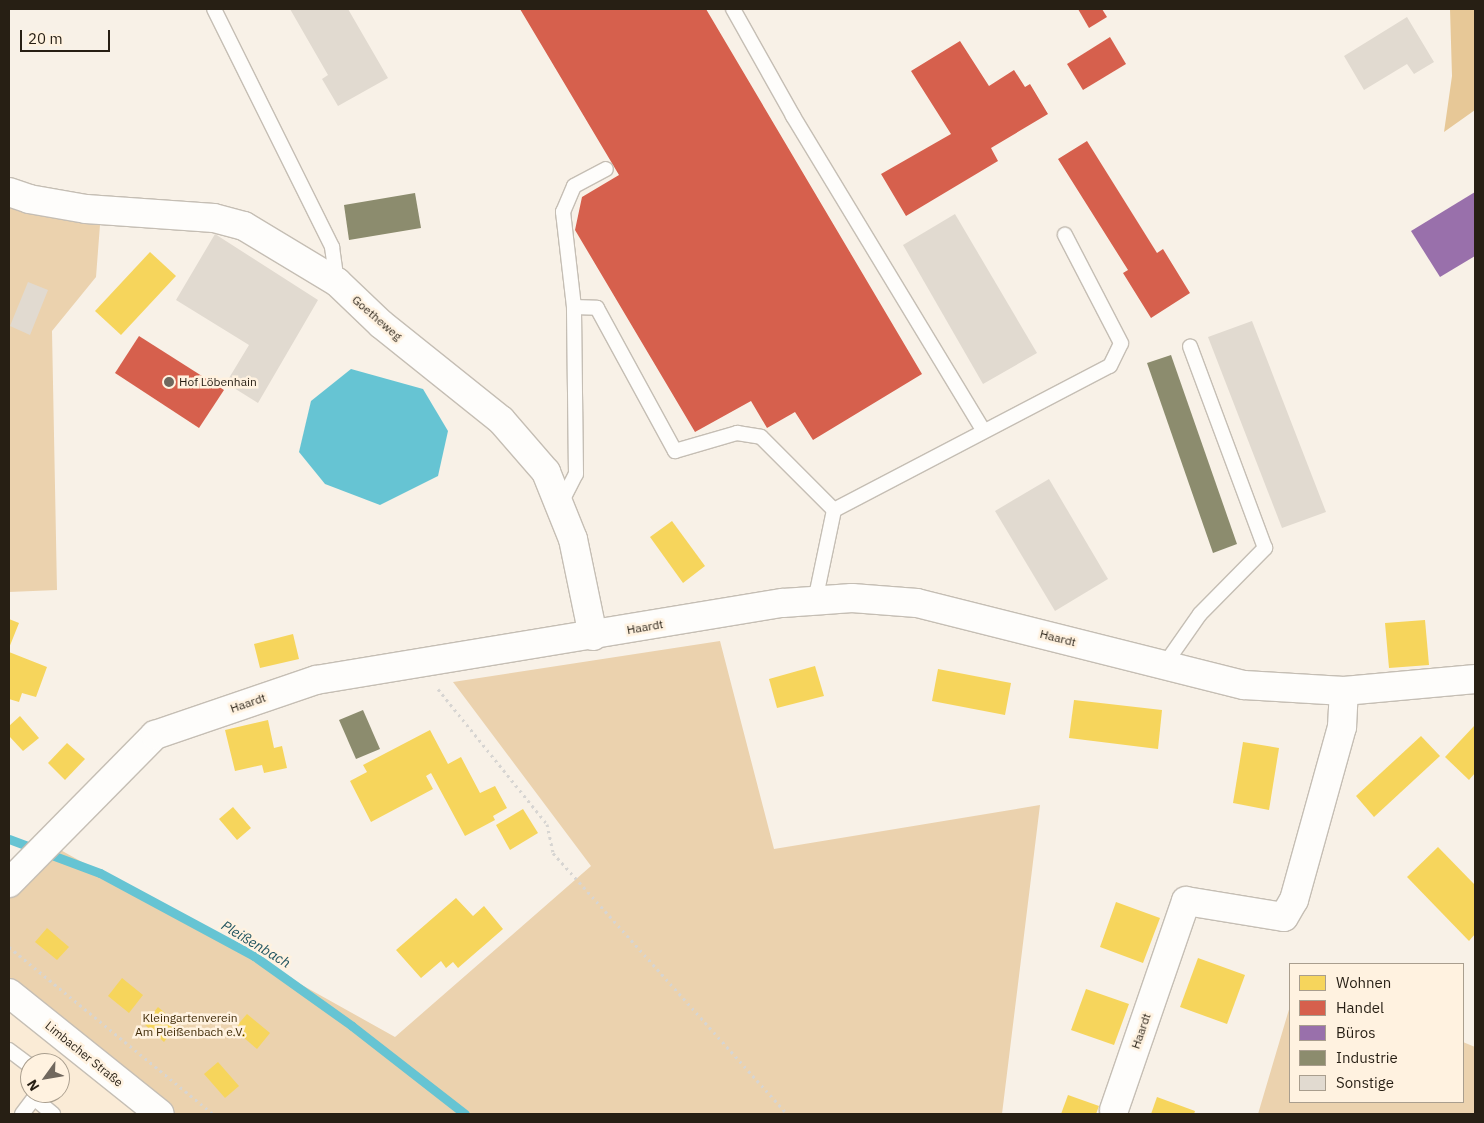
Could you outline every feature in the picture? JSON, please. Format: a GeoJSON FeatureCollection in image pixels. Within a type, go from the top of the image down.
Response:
{"type":"FeatureCollection","features":[{"type":"Feature","properties":{"kind":"street","name":"Goetheweg"},"geometry":{"type":"LineString","coordinates":[[9,192],[29,199],[86,209],[214,218],[237,224],[337,282],[381,324],[501,420],[546,472],[573,539],[593,636]]}},
{"type":"Feature","properties":{"kind":"street","name":"Haardt"},"geometry":{"type":"LineString","coordinates":[[9,883],[155,735],[316,680],[418,665],[783,603],[852,598],[917,603],[1244,685],[1344,691],[1475,679]]}},
{"type":"Feature","properties":{"kind":"street","name":"Haardt"},"geometry":{"type":"LineString","coordinates":[[1114,1110],[1186,901],[1284,917],[1294,900],[1342,728],[1344,691]]}},
{"type":"Feature","properties":{"kind":"street","name":"Limbacher Straße"},"geometry":{"type":"LineString","coordinates":[[9,993],[160,1114]]}},
{"type":"Feature","properties":{"kind":"lane"},"geometry":{"type":"LineString","coordinates":[[214,9],[332,247],[337,282]]}},
{"type":"Feature","properties":{"kind":"lane"},"geometry":{"type":"LineString","coordinates":[[733,9],[793,116],[984,431]]}},
{"type":"Feature","properties":{"kind":"lane"},"geometry":{"type":"LineString","coordinates":[[560,506],[576,474],[574,307],[563,212],[574,186],[606,168]]}},
{"type":"Feature","properties":{"kind":"lane"},"geometry":{"type":"LineString","coordinates":[[834,510],[1110,366],[1121,343],[1065,235]]}},
{"type":"Feature","properties":{"kind":"lane"},"geometry":{"type":"LineString","coordinates":[[574,307],[597,308],[675,450],[737,433],[761,437],[834,510]]}},
{"type":"Feature","properties":{"kind":"lane"},"geometry":{"type":"LineString","coordinates":[[1165,664],[1200,614],[1265,548],[1190,346]]}},
{"type":"Feature","properties":{"kind":"lane"},"geometry":{"type":"LineString","coordinates":[[815,601],[834,510]]}},
{"type":"Feature","properties":{"kind":"lane"},"geometry":{"type":"LineString","coordinates":[[9,1050],[20,1058]]}},
{"type":"Feature","properties":{"kind":"lane"},"geometry":{"type":"LineString","coordinates":[[22,1114],[31,1103]]}},
{"type":"Feature","properties":{"kind":"lane"},"geometry":{"type":"LineString","coordinates":[[43,1103],[53,1114]]}},
{"type":"Feature","properties":{"kind":"path"},"geometry":{"type":"LineString","coordinates":[[418,665],[547,824],[553,853],[787,1114]]}},
{"type":"Feature","properties":{"kind":"path"},"geometry":{"type":"LineString","coordinates":[[9,947],[213,1114]]}},
{"type":"Feature","properties":{"kind":"shaded area"},"geometry":{"type":"Polygon","coordinates":[[[1450,9],[1475,9],[1475,110],[1444,132],[1452,76],[1450,9]]]}},
{"type":"Feature","properties":{"kind":"shaded area"},"geometry":{"type":"Polygon","coordinates":[[[9,993],[160,1114],[9,1114],[9,993]]]}},
{"type":"Feature","properties":{"kind":"green space"},"geometry":{"type":"Polygon","coordinates":[[[9,200],[100,225],[96,277],[52,331],[57,590],[9,592],[9,200]]]}},
{"type":"Feature","properties":{"kind":"green space","name":"Kleingartenverein Am Pleißenbach e.V."},"geometry":{"type":"Polygon","coordinates":[[[720,641],[774,849],[1040,805],[1002,1114],[160,1114],[9,993],[9,883],[48,843],[395,1037],[591,866],[453,682],[720,641]]]}},
{"type":"Feature","properties":{"kind":"green space"},"geometry":{"type":"Polygon","coordinates":[[[1289,1009],[1289,1103],[1464,1103],[1464,1042],[1475,1047],[1475,1114],[1258,1114],[1289,1009]]]}},
{"type":"Feature","properties":{"kind":"water"},"geometry":{"type":"Polygon","coordinates":[[[351,369],[423,389],[448,431],[438,476],[380,505],[325,484],[299,452],[311,401],[351,369]]]}},
{"type":"Feature","properties":{"kind":"building: Wohnen"},"geometry":{"type":"Polygon","coordinates":[[[150,252],[176,276],[121,335],[95,311],[150,252]]]}},
{"type":"Feature","properties":{"kind":"building: Wohnen"},"geometry":{"type":"Polygon","coordinates":[[[672,521],[705,566],[683,583],[650,537],[672,521]]]}},
{"type":"Feature","properties":{"kind":"building: Wohnen"},"geometry":{"type":"Polygon","coordinates":[[[9,619],[19,623],[9,648],[9,619]]]}},
{"type":"Feature","properties":{"kind":"building: Wohnen"},"geometry":{"type":"Polygon","coordinates":[[[1425,620],[1429,665],[1389,668],[1385,623],[1425,620]]]}},
{"type":"Feature","properties":{"kind":"building: Wohnen"},"geometry":{"type":"Polygon","coordinates":[[[293,634],[299,659],[260,668],[254,644],[293,634]]]}},
{"type":"Feature","properties":{"kind":"building: Wohnen"},"geometry":{"type":"Polygon","coordinates":[[[9,652],[47,667],[36,697],[22,693],[19,702],[9,699],[9,652]]]}},
{"type":"Feature","properties":{"kind":"building: Wohnen"},"geometry":{"type":"Polygon","coordinates":[[[815,666],[824,696],[777,708],[769,679],[815,666]]]}},
{"type":"Feature","properties":{"kind":"building: Wohnen"},"geometry":{"type":"Polygon","coordinates":[[[938,669],[1011,683],[1005,715],[932,701],[938,669]]]}},
{"type":"Feature","properties":{"kind":"building: Wohnen"},"geometry":{"type":"Polygon","coordinates":[[[1074,700],[1162,710],[1158,749],[1069,738],[1074,700]]]}},
{"type":"Feature","properties":{"kind":"building: Wohnen"},"geometry":{"type":"Polygon","coordinates":[[[20,716],[39,738],[23,751],[9,736],[9,726],[20,716]]]}},
{"type":"Feature","properties":{"kind":"building: Wohnen"},"geometry":{"type":"Polygon","coordinates":[[[268,720],[274,748],[282,746],[287,768],[264,773],[262,765],[235,771],[225,730],[268,720]]]}},
{"type":"Feature","properties":{"kind":"building: Wohnen"},"geometry":{"type":"Polygon","coordinates":[[[1475,725],[1475,773],[1469,780],[1445,757],[1475,725]]]}},
{"type":"Feature","properties":{"kind":"building: Wohnen"},"geometry":{"type":"Polygon","coordinates":[[[430,730],[448,764],[461,757],[480,793],[495,786],[507,808],[493,816],[495,820],[465,836],[431,773],[426,776],[433,789],[371,822],[350,781],[367,772],[363,765],[430,730]]]}},
{"type":"Feature","properties":{"kind":"building: Wohnen"},"geometry":{"type":"Polygon","coordinates":[[[1421,736],[1440,756],[1374,817],[1356,796],[1421,736]]]}},
{"type":"Feature","properties":{"kind":"building: Wohnen"},"geometry":{"type":"Polygon","coordinates":[[[1243,742],[1279,748],[1269,810],[1233,803],[1243,742]]]}},
{"type":"Feature","properties":{"kind":"building: Wohnen"},"geometry":{"type":"Polygon","coordinates":[[[67,743],[85,759],[65,780],[48,763],[67,743]]]}},
{"type":"Feature","properties":{"kind":"building: Wohnen"},"geometry":{"type":"Polygon","coordinates":[[[233,807],[251,828],[237,840],[219,819],[233,807]]]}},
{"type":"Feature","properties":{"kind":"building: Wohnen"},"geometry":{"type":"Polygon","coordinates":[[[523,809],[538,833],[510,850],[496,825],[523,809]]]}},
{"type":"Feature","properties":{"kind":"building: Wohnen"},"geometry":{"type":"Polygon","coordinates":[[[1438,847],[1475,885],[1475,934],[1469,941],[1407,877],[1438,847]]]}},
{"type":"Feature","properties":{"kind":"building: Wohnen"},"geometry":{"type":"Polygon","coordinates":[[[456,898],[473,916],[484,906],[503,929],[458,968],[453,962],[446,968],[441,961],[421,978],[396,950],[456,898]]]}},
{"type":"Feature","properties":{"kind":"building: Wohnen"},"geometry":{"type":"Polygon","coordinates":[[[1116,902],[1160,918],[1143,963],[1100,947],[1116,902]]]}},
{"type":"Feature","properties":{"kind":"building: Wohnen"},"geometry":{"type":"Polygon","coordinates":[[[47,928],[69,947],[57,960],[35,942],[47,928]]]}},
{"type":"Feature","properties":{"kind":"building: Wohnen"},"geometry":{"type":"Polygon","coordinates":[[[1198,958],[1245,975],[1227,1024],[1180,1007],[1198,958]]]}},
{"type":"Feature","properties":{"kind":"building: Wohnen"},"geometry":{"type":"Polygon","coordinates":[[[122,978],[143,995],[129,1013],[108,996],[122,978]]]}},
{"type":"Feature","properties":{"kind":"building: Wohnen"},"geometry":{"type":"Polygon","coordinates":[[[1086,989],[1129,1004],[1114,1045],[1071,1030],[1086,989]]]}},
{"type":"Feature","properties":{"kind":"building: Wohnen"},"geometry":{"type":"Polygon","coordinates":[[[158,1007],[178,1024],[164,1042],[144,1024],[158,1007]]]}},
{"type":"Feature","properties":{"kind":"building: Wohnen"},"geometry":{"type":"Polygon","coordinates":[[[247,1014],[270,1033],[257,1049],[234,1029],[247,1014]]]}},
{"type":"Feature","properties":{"kind":"building: Wohnen"},"geometry":{"type":"Polygon","coordinates":[[[218,1062],[239,1086],[225,1098],[204,1074],[218,1062]]]}},
{"type":"Feature","properties":{"kind":"building: Wohnen"},"geometry":{"type":"Polygon","coordinates":[[[1068,1095],[1099,1106],[1096,1114],[1061,1114],[1068,1095]]]}},
{"type":"Feature","properties":{"kind":"building: Wohnen"},"geometry":{"type":"Polygon","coordinates":[[[1157,1097],[1195,1111],[1194,1114],[1151,1114],[1157,1097]]]}},
{"type":"Feature","properties":{"kind":"building: Handel"},"geometry":{"type":"Polygon","coordinates":[[[520,9],[706,9],[922,374],[813,440],[795,412],[767,428],[751,401],[695,432],[575,230],[582,197],[619,175],[520,9]]]}},
{"type":"Feature","properties":{"kind":"building: Handel"},"geometry":{"type":"Polygon","coordinates":[[[1078,9],[1102,9],[1107,17],[1089,28],[1078,9]]]}},
{"type":"Feature","properties":{"kind":"building: Handel"},"geometry":{"type":"Polygon","coordinates":[[[1110,37],[1126,64],[1083,90],[1067,64],[1110,37]]]}},
{"type":"Feature","properties":{"kind":"building: Handel"},"geometry":{"type":"Polygon","coordinates":[[[960,41],[989,86],[1014,70],[1025,87],[1030,84],[1048,114],[991,148],[998,161],[906,216],[881,174],[951,134],[911,71],[960,41]]]}},
{"type":"Feature","properties":{"kind":"building: Handel"},"geometry":{"type":"Polygon","coordinates":[[[1087,141],[1157,253],[1163,249],[1190,293],[1151,318],[1123,273],[1128,270],[1058,159],[1087,141]]]}},
{"type":"Feature","properties":{"kind":"building: Handel","name":"Hof Löbenhain"},"geometry":{"type":"Polygon","coordinates":[[[139,336],[224,390],[199,428],[115,373],[139,336]]]}},
{"type":"Feature","properties":{"kind":"building: Büros"},"geometry":{"type":"Polygon","coordinates":[[[1475,192],[1475,256],[1440,277],[1411,231],[1475,192]]]}},
{"type":"Feature","properties":{"kind":"building: Industrie"},"geometry":{"type":"Polygon","coordinates":[[[415,193],[421,228],[349,240],[344,205],[415,193]]]}},
{"type":"Feature","properties":{"kind":"building: Industrie"},"geometry":{"type":"Polygon","coordinates":[[[1171,355],[1237,544],[1213,553],[1147,363],[1171,355]]]}},
{"type":"Feature","properties":{"kind":"building: Industrie"},"geometry":{"type":"Polygon","coordinates":[[[363,710],[380,749],[356,759],[339,720],[363,710]]]}},
{"type":"Feature","properties":{"kind":"building: Sonstige"},"geometry":{"type":"Polygon","coordinates":[[[290,9],[348,9],[388,78],[338,106],[322,79],[328,75],[290,9]]]}},
{"type":"Feature","properties":{"kind":"building: Sonstige"},"geometry":{"type":"Polygon","coordinates":[[[1407,17],[1434,62],[1414,74],[1407,64],[1364,90],[1344,56],[1407,17]]]}},
{"type":"Feature","properties":{"kind":"building: Sonstige"},"geometry":{"type":"Polygon","coordinates":[[[955,214],[1037,353],[983,384],[903,245],[955,214]]]}},
{"type":"Feature","properties":{"kind":"building: Sonstige"},"geometry":{"type":"Polygon","coordinates":[[[215,234],[318,300],[258,403],[226,383],[249,345],[176,300],[215,234]]]}},
{"type":"Feature","properties":{"kind":"building: Sonstige"},"geometry":{"type":"Polygon","coordinates":[[[28,282],[48,290],[30,335],[10,326],[28,282]]]}},
{"type":"Feature","properties":{"kind":"building: Sonstige"},"geometry":{"type":"Polygon","coordinates":[[[1252,321],[1326,512],[1282,528],[1208,337],[1252,321]]]}},
{"type":"Feature","properties":{"kind":"building: Sonstige"},"geometry":{"type":"Polygon","coordinates":[[[1049,479],[1108,579],[1055,611],[995,511],[1049,479]]]}},
{"type":"Feature","properties":{"kind":"waterway","name":"Pleißenbach"},"geometry":{"type":"LineString","coordinates":[[9,839],[100,873],[254,956],[352,1026],[465,1114]]}},
{"type":"Feature","properties":{"kind":"place","name":"Hof Löbenhain"},"geometry":{"type":"Point","coordinates":[169,382]}}]}
